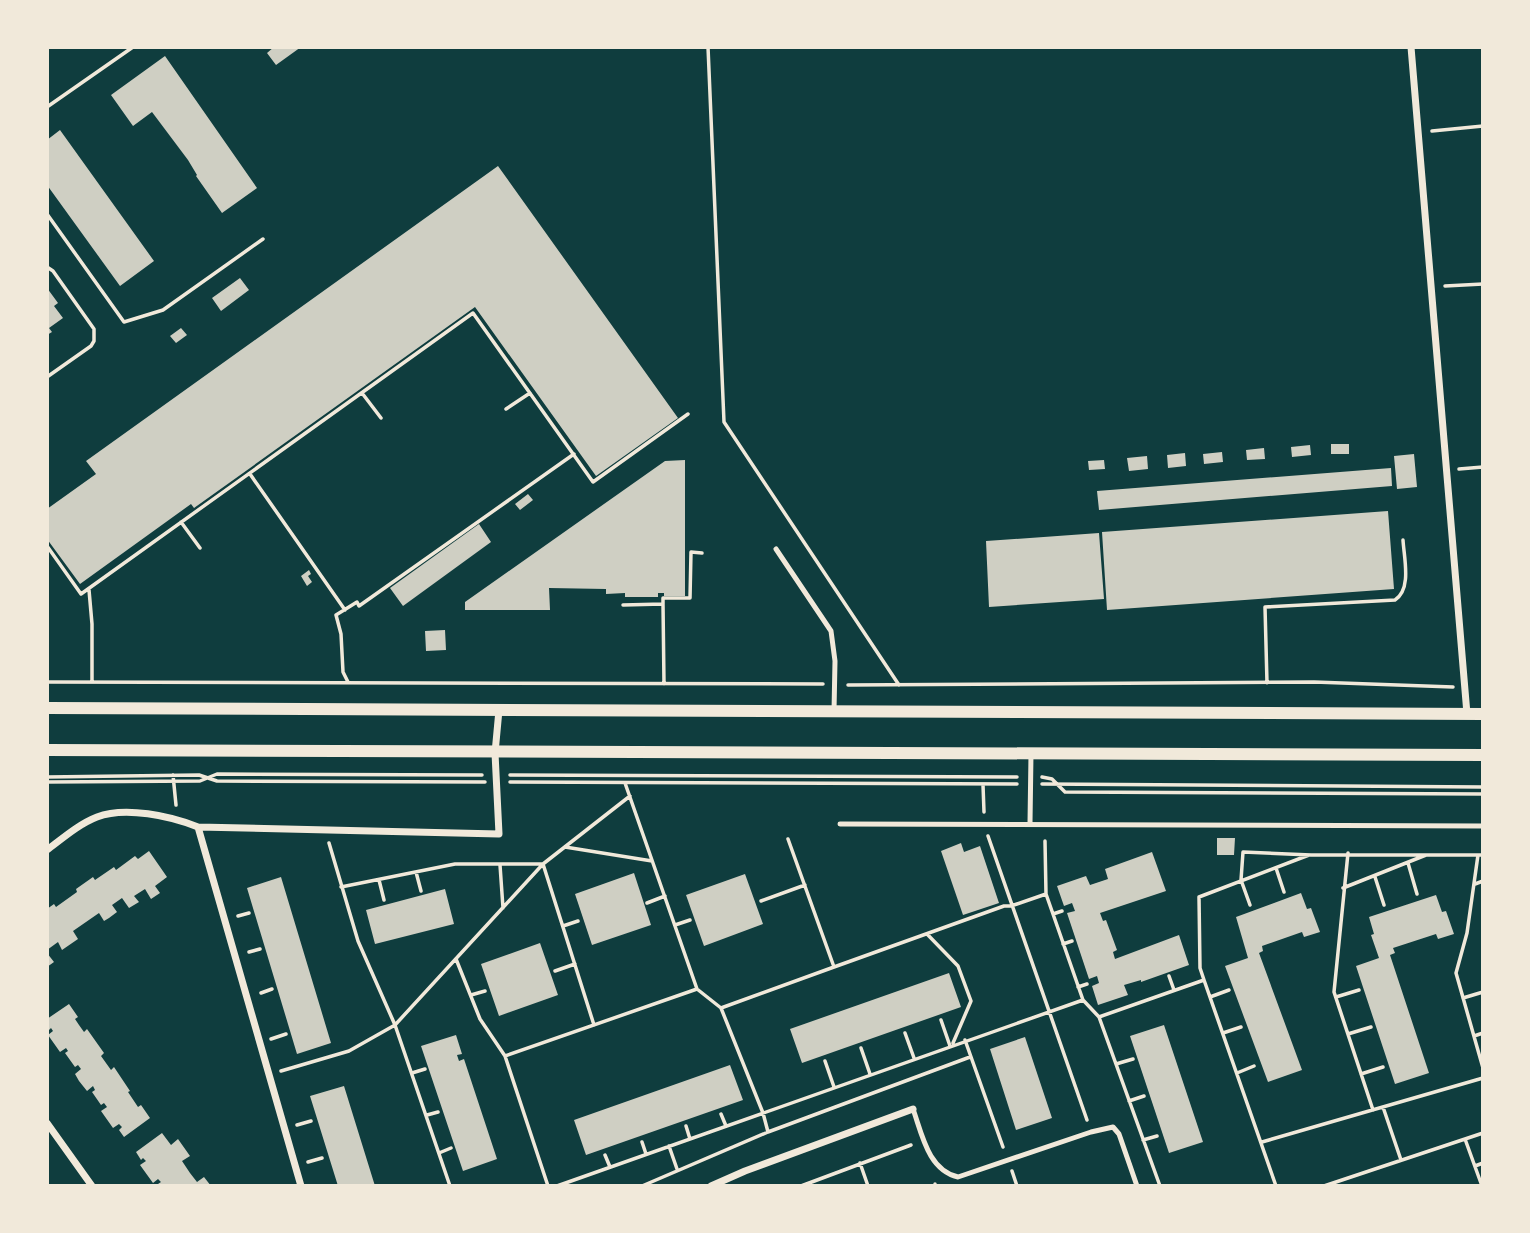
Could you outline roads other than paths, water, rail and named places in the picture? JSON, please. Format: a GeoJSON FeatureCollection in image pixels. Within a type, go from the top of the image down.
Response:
{"type":"FeatureCollection","features":[{"type":"Feature","properties":{"kind":"street"},"geometry":{"type":"LineString","coordinates":[[1411,47],[1467,714]]}},
{"type":"Feature","properties":{"kind":"street"},"geometry":{"type":"LineString","coordinates":[[47,708],[1483,714]]}},
{"type":"Feature","properties":{"kind":"street"},"geometry":{"type":"LineString","coordinates":[[47,850],[98,816],[120,813],[176,818],[198,827],[499,834],[495,753],[499,710]]}},
{"type":"Feature","properties":{"kind":"street"},"geometry":{"type":"LineString","coordinates":[[47,750],[1483,755]]}},
{"type":"Feature","properties":{"kind":"street"},"geometry":{"type":"LineString","coordinates":[[198,827],[302,1186]]}},
{"type":"Feature","properties":{"kind":"street"},"geometry":{"type":"LineString","coordinates":[[711,1186],[913,1110]]}},
{"type":"Feature","properties":{"kind":"street"},"geometry":{"type":"LineString","coordinates":[[47,1124],[92,1186]]}},
{"type":"Feature","properties":{"kind":"lane"},"geometry":{"type":"LineString","coordinates":[[776,549],[831,631],[835,661],[834,711]]}},
{"type":"Feature","properties":{"kind":"lane"},"geometry":{"type":"LineString","coordinates":[[1030,823],[1031,754]]}},
{"type":"Feature","properties":{"kind":"lane"},"geometry":{"type":"LineString","coordinates":[[840,824],[1483,826]]}},
{"type":"Feature","properties":{"kind":"lane"},"geometry":{"type":"LineString","coordinates":[[913,1110],[930,1154],[949,1175],[958,1177],[1113,1127],[1119,1134],[1137,1186]]}}]}
